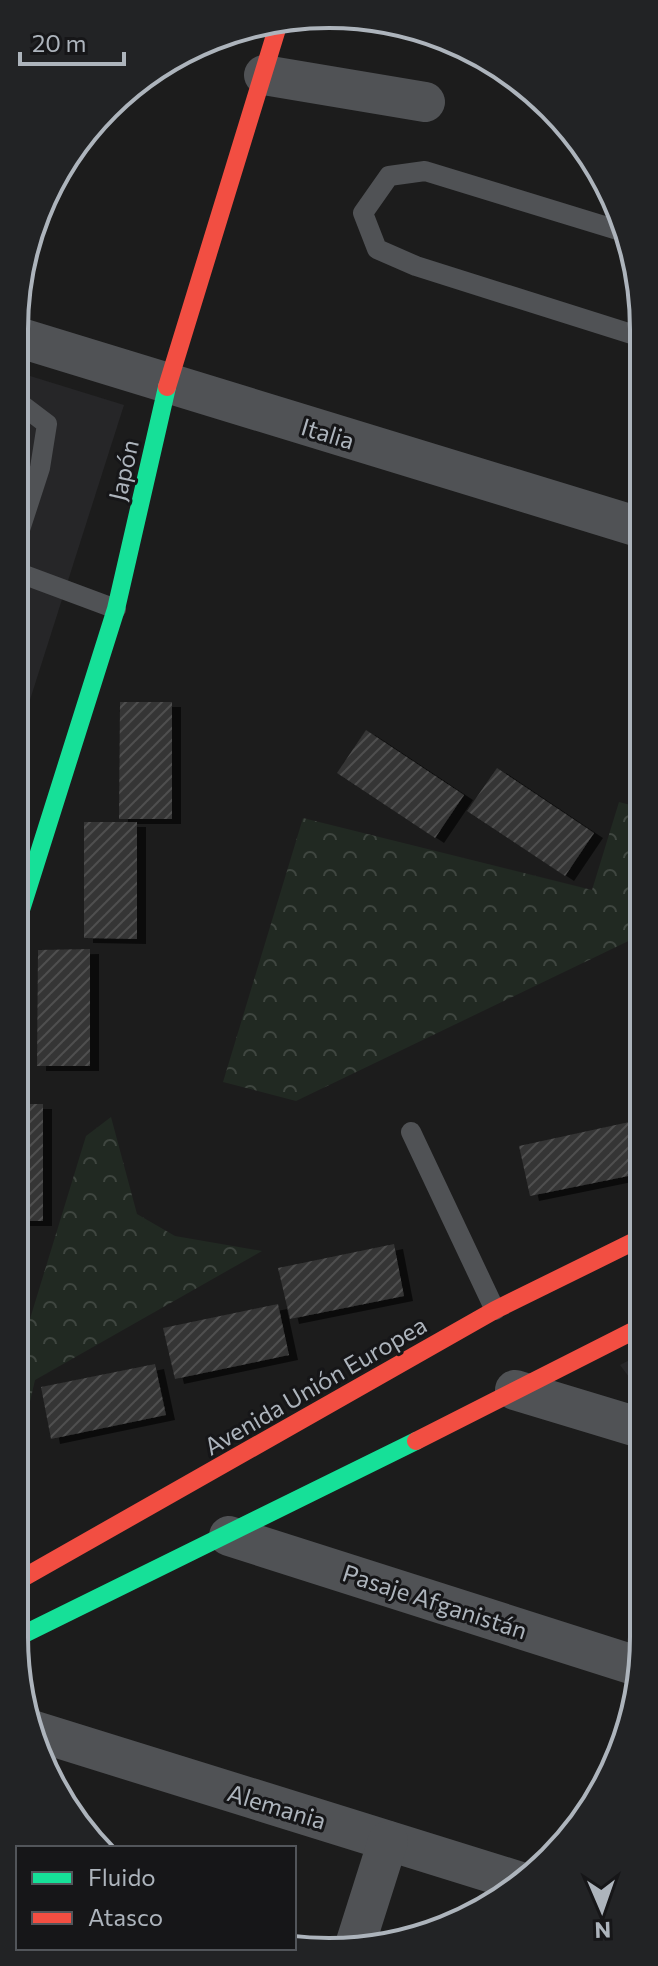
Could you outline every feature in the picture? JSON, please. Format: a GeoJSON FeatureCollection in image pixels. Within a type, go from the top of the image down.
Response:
{"type":"FeatureCollection","features":[{"type":"Feature","properties":{"kind":"street","name":"Japón"},"geometry":{"type":"LineString","coordinates":[[28,888],[116,609],[168,384],[276,33]]}},
{"type":"Feature","properties":{"kind":"street"},"geometry":{"type":"LineString","coordinates":[[264,75],[425,102]]}},
{"type":"Feature","properties":{"kind":"street","name":"Italia"},"geometry":{"type":"LineString","coordinates":[[28,340],[630,524]]}},
{"type":"Feature","properties":{"kind":"street","name":"Avenida Unión Europea"},"geometry":{"type":"LineString","coordinates":[[28,1575],[495,1310],[630,1243]]}},
{"type":"Feature","properties":{"kind":"street"},"geometry":{"type":"LineString","coordinates":[[28,1632],[229,1536],[630,1332]]}},
{"type":"Feature","properties":{"kind":"street"},"geometry":{"type":"LineString","coordinates":[[515,1390],[630,1425]]}},
{"type":"Feature","properties":{"kind":"street","name":"Pasaje Afganistán"},"geometry":{"type":"LineString","coordinates":[[229,1536],[628,1663]]}},
{"type":"Feature","properties":{"kind":"street","name":"Alemania"},"geometry":{"type":"LineString","coordinates":[[44,1734],[509,1878]]}},
{"type":"Feature","properties":{"kind":"street"},"geometry":{"type":"LineString","coordinates":[[358,1936],[388,1841]]}},
{"type":"Feature","properties":{"kind":"lane"},"geometry":{"type":"LineString","coordinates":[[613,229],[425,171],[389,176],[363,213],[377,249],[390,255],[630,333]]}},
{"type":"Feature","properties":{"kind":"lane"},"geometry":{"type":"LineString","coordinates":[[28,410],[47,424],[40,468],[28,505]]}},
{"type":"Feature","properties":{"kind":"lane"},"geometry":{"type":"LineString","coordinates":[[28,576],[116,609]]}},
{"type":"Feature","properties":{"kind":"lane"},"geometry":{"type":"LineString","coordinates":[[411,1132],[495,1310]]}},
{"type":"Feature","properties":{"kind":"shaded area"},"geometry":{"type":"Polygon","coordinates":[[[28,375],[124,405],[28,706],[28,375]]]}},
{"type":"Feature","properties":{"kind":"shaded area"},"geometry":{"type":"Polygon","coordinates":[[[630,1360],[630,1378],[620,1365],[630,1360]]]}},
{"type":"Feature","properties":{"kind":"green space"},"geometry":{"type":"Polygon","coordinates":[[[619,802],[630,805],[630,940],[296,1101],[223,1082],[303,818],[592,890],[619,802]]]}},
{"type":"Feature","properties":{"kind":"green space"},"geometry":{"type":"Polygon","coordinates":[[[111,1117],[137,1214],[175,1236],[262,1251],[35,1380],[28,1406],[28,1325],[86,1136],[111,1117]]]}},
{"type":"Feature","properties":{"kind":"building"},"geometry":{"type":"Polygon","coordinates":[[[120,702],[172,702],[172,819],[119,819],[120,702]]]}},
{"type":"Feature","properties":{"kind":"building"},"geometry":{"type":"Polygon","coordinates":[[[366,730],[464,795],[435,838],[337,773],[366,730]]]}},
{"type":"Feature","properties":{"kind":"building"},"geometry":{"type":"Polygon","coordinates":[[[497,768],[594,833],[565,876],[467,811],[497,768]]]}},
{"type":"Feature","properties":{"kind":"building"},"geometry":{"type":"Polygon","coordinates":[[[84,822],[137,822],[137,939],[84,938],[84,822]]]}},
{"type":"Feature","properties":{"kind":"building"},"geometry":{"type":"Polygon","coordinates":[[[90,949],[90,1066],[37,1066],[38,950],[90,949]]]}},
{"type":"Feature","properties":{"kind":"building"},"geometry":{"type":"Polygon","coordinates":[[[28,1104],[43,1104],[43,1221],[28,1221],[28,1104]]]}},
{"type":"Feature","properties":{"kind":"building"},"geometry":{"type":"Polygon","coordinates":[[[630,1122],[630,1176],[530,1196],[519,1146],[630,1122]]]}},
{"type":"Feature","properties":{"kind":"building"},"geometry":{"type":"Polygon","coordinates":[[[394,1244],[404,1296],[290,1319],[278,1268],[394,1244]]]}},
{"type":"Feature","properties":{"kind":"building"},"geometry":{"type":"Polygon","coordinates":[[[278,1304],[289,1355],[175,1379],[163,1328],[278,1304]]]}},
{"type":"Feature","properties":{"kind":"building"},"geometry":{"type":"Polygon","coordinates":[[[155,1364],[166,1415],[51,1439],[41,1387],[155,1364]]]}},
{"type":"Feature","properties":{"kind":"traffic: fast"},"geometry":{"type":"LineString","coordinates":[[28,888],[116,609],[167,387]]}},
{"type":"Feature","properties":{"kind":"traffic: fast"},"geometry":{"type":"LineString","coordinates":[[28,1632],[416,1441]]}},
{"type":"Feature","properties":{"kind":"traffic: jam"},"geometry":{"type":"LineString","coordinates":[[167,387],[276,33]]}},
{"type":"Feature","properties":{"kind":"traffic: jam"},"geometry":{"type":"LineString","coordinates":[[28,1575],[495,1310],[630,1243]]}},
{"type":"Feature","properties":{"kind":"traffic: jam"},"geometry":{"type":"LineString","coordinates":[[416,1441],[630,1333]]}}]}
